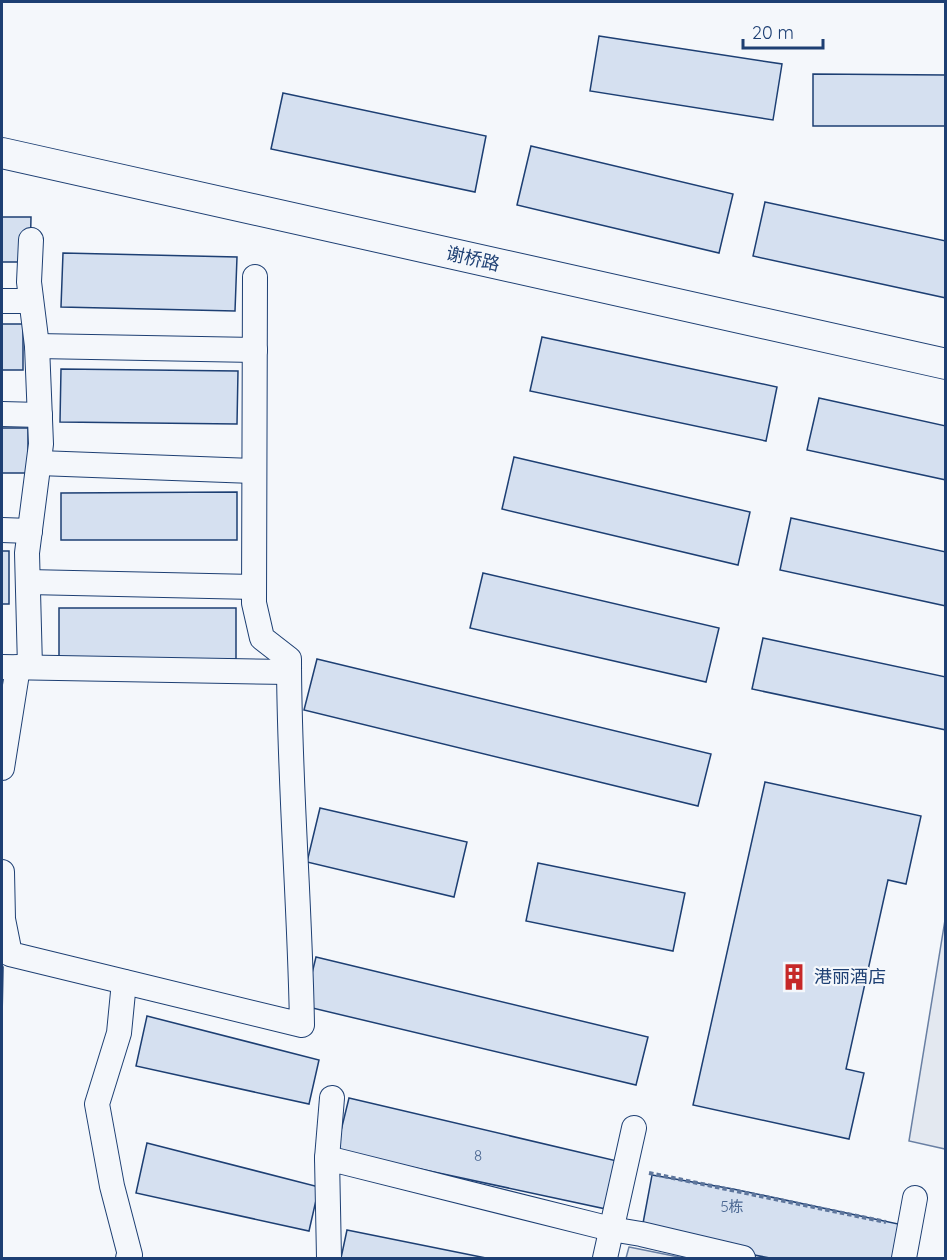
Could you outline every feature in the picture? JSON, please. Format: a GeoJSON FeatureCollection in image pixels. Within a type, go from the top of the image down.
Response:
{"type":"FeatureCollection","features":[{"type":"Feature","properties":{"kind":"street","name":"谢桥路"},"geometry":{"type":"LineString","coordinates":[[2,153],[945,364]]}},
{"type":"Feature","properties":{"kind":"street"},"geometry":{"type":"LineString","coordinates":[[2,768],[28,582],[27,553],[41,444],[38,346],[29,282],[31,240]]}},
{"type":"Feature","properties":{"kind":"street"},"geometry":{"type":"LineString","coordinates":[[2,872],[6,954],[302,1025],[289,659],[262,638],[254,603],[255,277]]}},
{"type":"Feature","properties":{"kind":"street"},"geometry":{"type":"LineString","coordinates":[[2,301],[31,301]]}},
{"type":"Feature","properties":{"kind":"street"},"geometry":{"type":"LineString","coordinates":[[38,346],[255,350]]}},
{"type":"Feature","properties":{"kind":"street"},"geometry":{"type":"LineString","coordinates":[[2,414],[40,415]]}},
{"type":"Feature","properties":{"kind":"street"},"geometry":{"type":"LineString","coordinates":[[39,463],[253,471]]}},
{"type":"Feature","properties":{"kind":"street"},"geometry":{"type":"LineString","coordinates":[[2,530],[30,531]]}},
{"type":"Feature","properties":{"kind":"street"},"geometry":{"type":"LineString","coordinates":[[28,582],[254,587]]}},
{"type":"Feature","properties":{"kind":"street"},"geometry":{"type":"LineString","coordinates":[[16,667],[289,672]]}},
{"type":"Feature","properties":{"kind":"street"},"geometry":{"type":"LineString","coordinates":[[124,982],[119,1033],[97,1104],[111,1186],[130,1255],[128,1258]]}},
{"type":"Feature","properties":{"kind":"street"},"geometry":{"type":"LineString","coordinates":[[329,1258],[327,1158],[332,1098]]}},
{"type":"Feature","properties":{"kind":"street"},"geometry":{"type":"LineString","coordinates":[[605,1258],[634,1128]]}},
{"type":"Feature","properties":{"kind":"street"},"geometry":{"type":"LineString","coordinates":[[327,1158],[736,1258]]}},
{"type":"Feature","properties":{"kind":"street"},"geometry":{"type":"LineString","coordinates":[[904,1258],[915,1198]]}},
{"type":"Feature","properties":{"kind":"path"},"geometry":{"type":"LineString","coordinates":[[625,1168],[910,1227]]}},
{"type":"Feature","properties":{"kind":"shaded area"},"geometry":{"type":"Polygon","coordinates":[[[945,920],[945,1149],[909,1141],[945,920]]]}},
{"type":"Feature","properties":{"kind":"shaded area"},"geometry":{"type":"Polygon","coordinates":[[[629,1247],[684,1258],[626,1258],[629,1247]]]}},
{"type":"Feature","properties":{"kind":"building"},"geometry":{"type":"Polygon","coordinates":[[[599,36],[782,64],[773,120],[590,91],[599,36]]]}},
{"type":"Feature","properties":{"kind":"building"},"geometry":{"type":"Polygon","coordinates":[[[813,74],[946,75],[946,126],[813,126],[813,74]]]}},
{"type":"Feature","properties":{"kind":"building"},"geometry":{"type":"Polygon","coordinates":[[[283,93],[486,136],[475,192],[271,149],[283,93]]]}},
{"type":"Feature","properties":{"kind":"building"},"geometry":{"type":"Polygon","coordinates":[[[531,146],[733,194],[719,253],[517,205],[531,146]]]}},
{"type":"Feature","properties":{"kind":"building"},"geometry":{"type":"Polygon","coordinates":[[[765,202],[946,241],[946,298],[753,256],[765,202]]]}},
{"type":"Feature","properties":{"kind":"building"},"geometry":{"type":"Polygon","coordinates":[[[2,217],[31,217],[30,262],[2,262],[2,217]]]}},
{"type":"Feature","properties":{"kind":"building"},"geometry":{"type":"Polygon","coordinates":[[[63,253],[237,257],[235,311],[61,307],[63,253]]]}},
{"type":"Feature","properties":{"kind":"building"},"geometry":{"type":"Polygon","coordinates":[[[2,324],[23,324],[23,370],[2,370],[2,324]]]}},
{"type":"Feature","properties":{"kind":"building"},"geometry":{"type":"Polygon","coordinates":[[[542,337],[777,387],[766,441],[530,391],[542,337]]]}},
{"type":"Feature","properties":{"kind":"building"},"geometry":{"type":"Polygon","coordinates":[[[61,369],[238,371],[237,424],[60,422],[61,369]]]}},
{"type":"Feature","properties":{"kind":"building"},"geometry":{"type":"Polygon","coordinates":[[[819,398],[946,426],[946,480],[807,450],[819,398]]]}},
{"type":"Feature","properties":{"kind":"building"},"geometry":{"type":"Polygon","coordinates":[[[2,428],[28,428],[28,473],[2,473],[2,428]]]}},
{"type":"Feature","properties":{"kind":"building"},"geometry":{"type":"Polygon","coordinates":[[[514,457],[750,512],[738,565],[502,509],[514,457]]]}},
{"type":"Feature","properties":{"kind":"building"},"geometry":{"type":"Polygon","coordinates":[[[237,492],[237,540],[61,540],[61,493],[237,492]]]}},
{"type":"Feature","properties":{"kind":"building"},"geometry":{"type":"Polygon","coordinates":[[[791,518],[946,552],[946,606],[780,570],[791,518]]]}},
{"type":"Feature","properties":{"kind":"building"},"geometry":{"type":"Polygon","coordinates":[[[2,551],[9,551],[9,604],[2,604],[2,551]]]}},
{"type":"Feature","properties":{"kind":"building"},"geometry":{"type":"Polygon","coordinates":[[[483,573],[719,628],[706,682],[470,628],[483,573]]]}},
{"type":"Feature","properties":{"kind":"building"},"geometry":{"type":"Polygon","coordinates":[[[59,608],[236,608],[236,659],[59,659],[59,608]]]}},
{"type":"Feature","properties":{"kind":"building"},"geometry":{"type":"Polygon","coordinates":[[[763,638],[946,677],[946,730],[752,689],[763,638]]]}},
{"type":"Feature","properties":{"kind":"building"},"geometry":{"type":"Polygon","coordinates":[[[317,659],[711,754],[698,806],[304,710],[317,659]]]}},
{"type":"Feature","properties":{"kind":"building","name":"港丽酒店"},"geometry":{"type":"Polygon","coordinates":[[[765,782],[921,816],[906,884],[888,880],[846,1069],[864,1073],[849,1139],[693,1105],[765,782]]]}},
{"type":"Feature","properties":{"kind":"building"},"geometry":{"type":"Polygon","coordinates":[[[320,808],[467,842],[454,897],[307,862],[320,808]]]}},
{"type":"Feature","properties":{"kind":"building"},"geometry":{"type":"Polygon","coordinates":[[[538,863],[685,893],[673,951],[526,921],[538,863]]]}},
{"type":"Feature","properties":{"kind":"building"},"geometry":{"type":"Polygon","coordinates":[[[316,957],[648,1037],[636,1085],[304,1006],[316,957]]]}},
{"type":"Feature","properties":{"kind":"building"},"geometry":{"type":"Polygon","coordinates":[[[2,967],[3,967],[2,1020],[2,967]]]}},
{"type":"Feature","properties":{"kind":"building"},"geometry":{"type":"Polygon","coordinates":[[[147,1016],[319,1060],[309,1104],[136,1066],[147,1016]]]}},
{"type":"Feature","properties":{"kind":"building"},"geometry":{"type":"Polygon","coordinates":[[[349,1098],[617,1161],[606,1209],[336,1151],[349,1098]]]}},
{"type":"Feature","properties":{"kind":"building"},"geometry":{"type":"Polygon","coordinates":[[[147,1143],[319,1187],[309,1231],[136,1193],[147,1143]]]}},
{"type":"Feature","properties":{"kind":"building"},"geometry":{"type":"Polygon","coordinates":[[[652,1175],[733,1189],[903,1225],[895,1258],[770,1258],[641,1234],[652,1175]]]}},
{"type":"Feature","properties":{"kind":"building"},"geometry":{"type":"Polygon","coordinates":[[[347,1230],[486,1258],[341,1258],[347,1230]]]}},
{"type":"Feature","properties":{"kind":"place","name":"港丽酒店"},"geometry":{"type":"Point","coordinates":[794,977]}}]}
